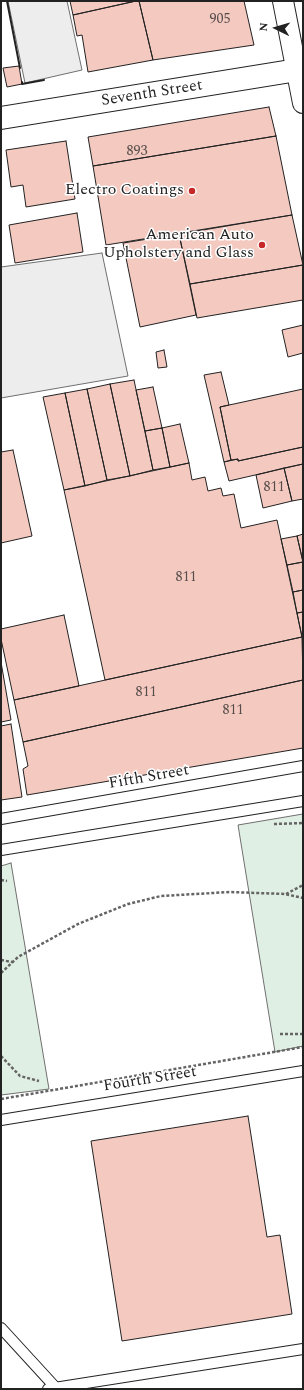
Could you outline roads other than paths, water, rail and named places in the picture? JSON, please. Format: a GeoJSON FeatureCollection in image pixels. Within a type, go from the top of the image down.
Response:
{"type":"FeatureCollection","features":[{"type":"Feature","properties":{"kind":"street"},"geometry":{"type":"LineString","coordinates":[[283,1],[300,70],[303,103]]}},
{"type":"Feature","properties":{"kind":"street","name":"Seventh Street"},"geometry":{"type":"LineString","coordinates":[[1,118],[300,70]]}},
{"type":"Feature","properties":{"kind":"lane","name":"Fifth Street"},"geometry":{"type":"LineString","coordinates":[[1,819],[303,766]]}},
{"type":"Feature","properties":{"kind":"lane"},"geometry":{"type":"LineString","coordinates":[[1,850],[303,801]]}},
{"type":"Feature","properties":{"kind":"lane","name":"Fourth Street"},"geometry":{"type":"LineString","coordinates":[[1,1120],[303,1071]]}},
{"type":"Feature","properties":{"kind":"lane"},"geometry":{"type":"LineString","coordinates":[[1,1328],[52,1388],[303,1349]]}},
{"type":"Feature","properties":{"kind":"place","name":"Electro Coatings"},"geometry":{"type":"Point","coordinates":[192,191]}},
{"type":"Feature","properties":{"kind":"place","name":"American Auto Upholstery and Glass"},"geometry":{"type":"Point","coordinates":[262,245]}}]}
